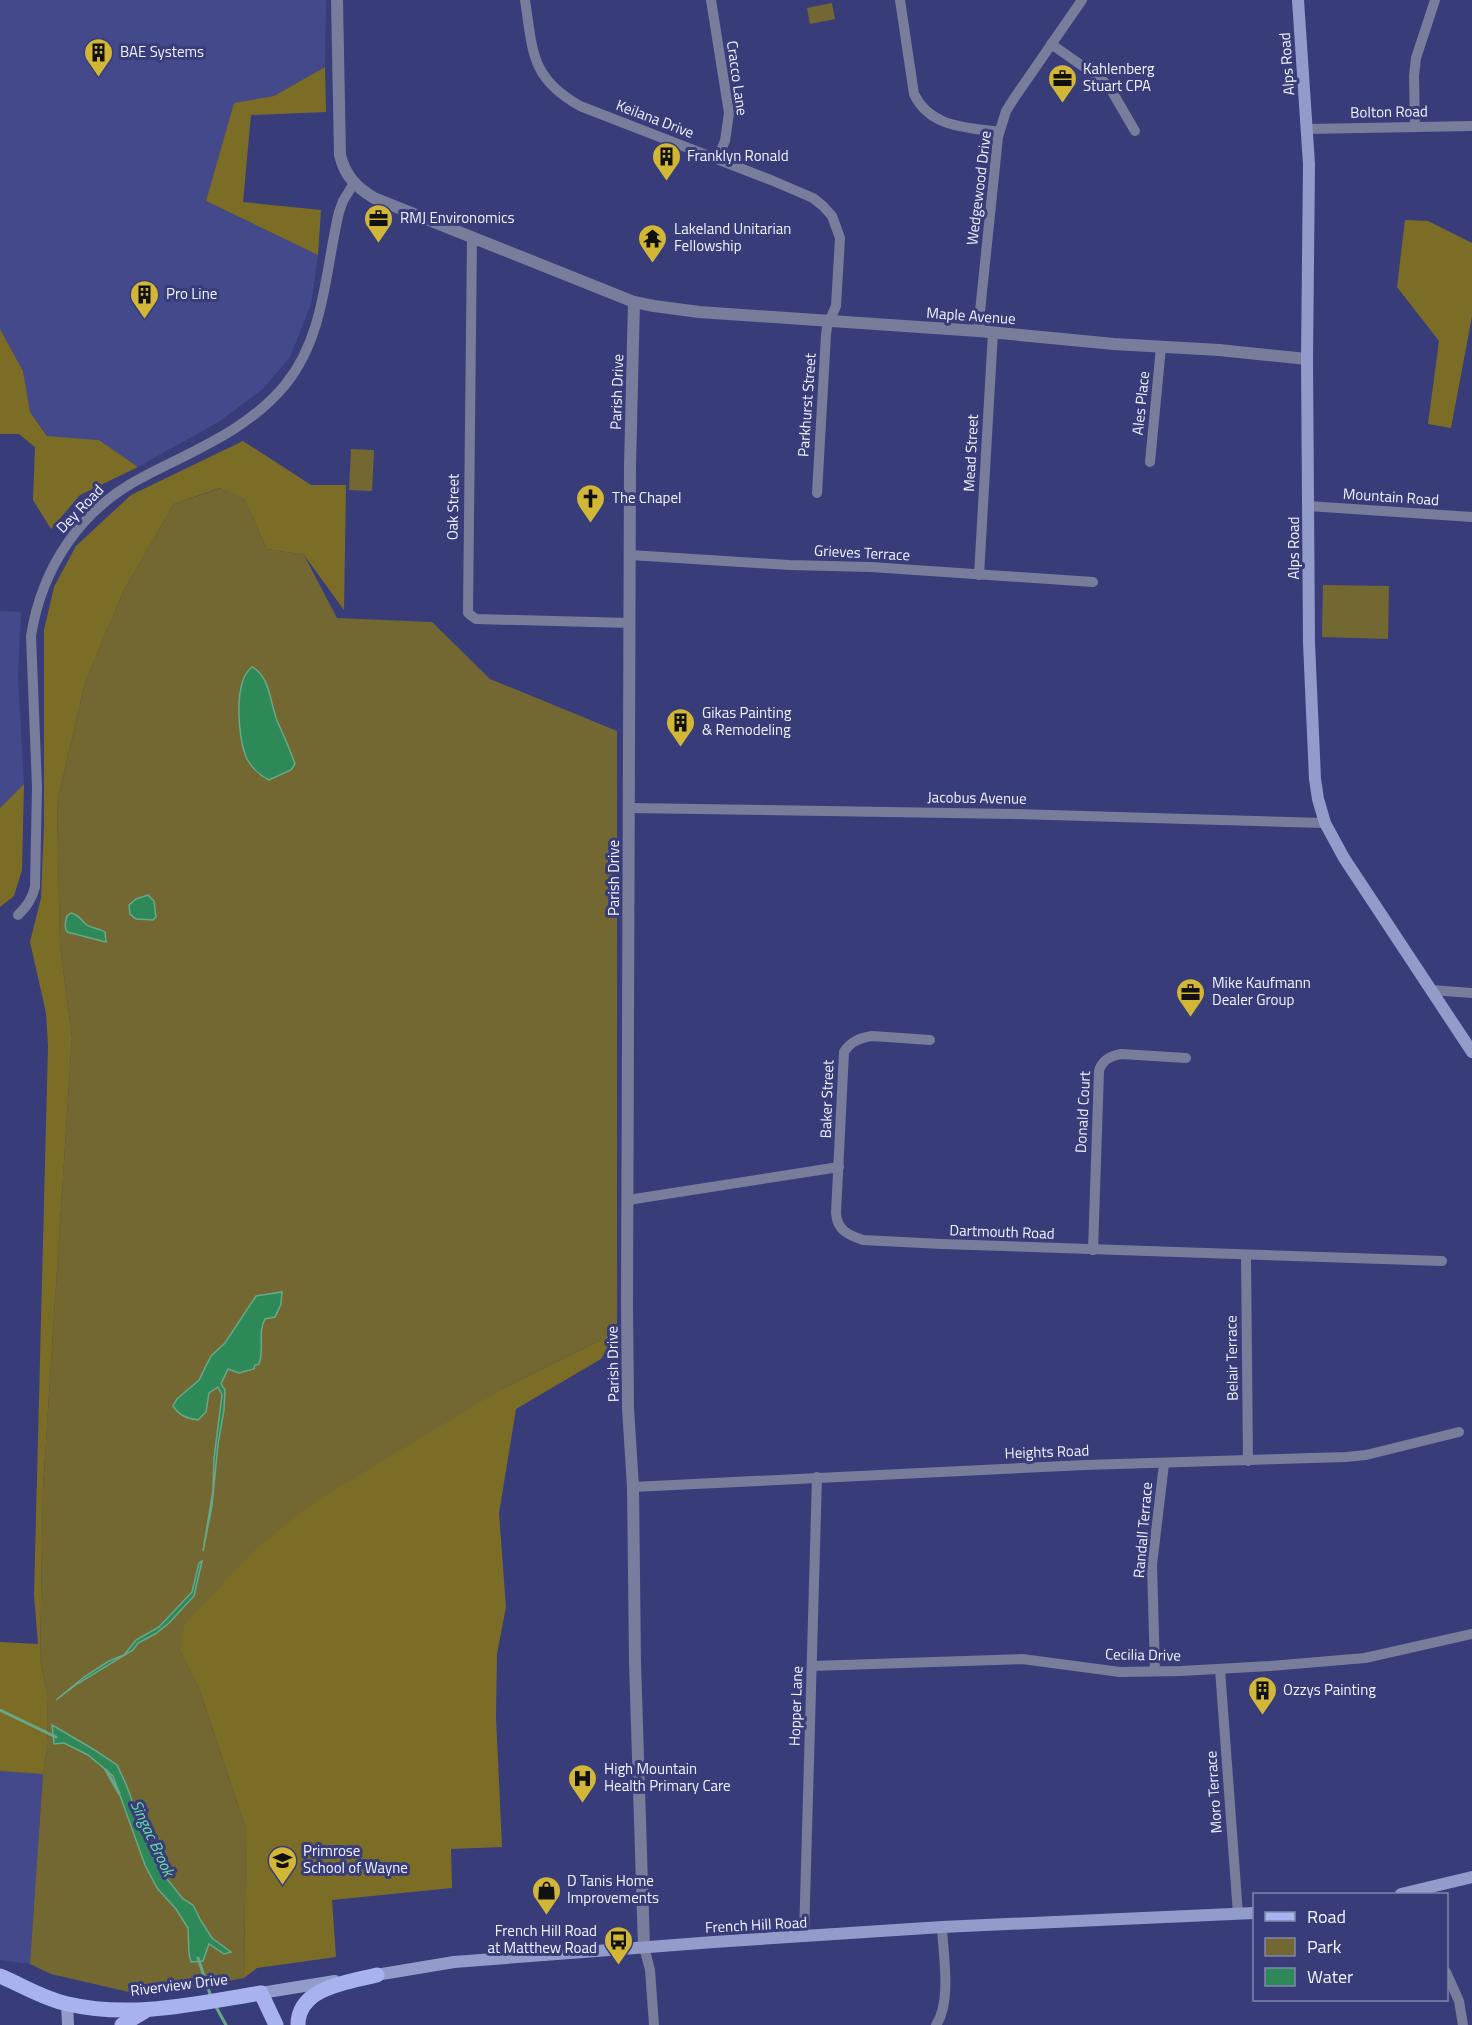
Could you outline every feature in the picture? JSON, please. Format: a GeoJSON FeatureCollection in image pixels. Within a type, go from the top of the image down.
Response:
{"type":"FeatureCollection","features":[{"type":"Feature","properties":{"kind":"main road","name":"Alps Road"},"geometry":{"type":"LineString","coordinates":[[1298,0],[1309,164],[1307,359],[1309,643],[1315,779],[1318,799],[1325,824],[1344,858],[1472,1052]]}},
{"type":"Feature","properties":{"kind":"main road"},"geometry":{"type":"LineString","coordinates":[[1406,1893],[1472,1877]]}},
{"type":"Feature","properties":{"kind":"main road","name":"French Hill Road"},"geometry":{"type":"LineString","coordinates":[[261,1993],[454,1962],[942,1927],[1253,1913]]}},
{"type":"Feature","properties":{"kind":"main road"},"geometry":{"type":"LineString","coordinates":[[298,2025],[302,2007],[314,1995],[345,1983],[377,1975]]}},
{"type":"Feature","properties":{"kind":"main road","name":"Riverview Drive"},"geometry":{"type":"LineString","coordinates":[[0,1976],[68,2004],[104,2010],[150,2009],[261,1993]]}},
{"type":"Feature","properties":{"kind":"main road"},"geometry":{"type":"LineString","coordinates":[[261,1993],[276,2025]]}},
{"type":"Feature","properties":{"kind":"main road"},"geometry":{"type":"LineString","coordinates":[[68,2004],[68,2025]]}},
{"type":"Feature","properties":{"kind":"main road"},"geometry":{"type":"LineString","coordinates":[[122,2025],[150,2009]]}},
{"type":"Feature","properties":{"kind":"street"},"geometry":{"type":"LineString","coordinates":[[337,0],[340,155],[345,173],[354,183],[374,198],[634,302]]}},
{"type":"Feature","properties":{"kind":"street","name":"Keilana Drive"},"geometry":{"type":"LineString","coordinates":[[525,0],[533,54],[537,66],[554,89],[580,106],[813,198],[832,216],[837,227],[840,246],[836,306],[831,320]]}},
{"type":"Feature","properties":{"kind":"street","name":"Cracco Lane"},"geometry":{"type":"LineString","coordinates":[[711,0],[729,113],[725,141],[717,159]]}},
{"type":"Feature","properties":{"kind":"street"},"geometry":{"type":"LineString","coordinates":[[900,0],[915,94],[919,103],[935,118],[946,123],[999,132]]}},
{"type":"Feature","properties":{"kind":"street","name":"Wedgewood Drive"},"geometry":{"type":"LineString","coordinates":[[978,331],[999,132],[1006,111],[1082,0]]}},
{"type":"Feature","properties":{"kind":"street"},"geometry":{"type":"LineString","coordinates":[[1415,127],[1416,58],[1435,0]]}},
{"type":"Feature","properties":{"kind":"street"},"geometry":{"type":"LineString","coordinates":[[1051,44],[1105,83],[1135,131]]}},
{"type":"Feature","properties":{"kind":"street","name":"Bolton Road"},"geometry":{"type":"LineString","coordinates":[[1306,129],[1472,126]]}},
{"type":"Feature","properties":{"kind":"street","name":"Dey Road"},"geometry":{"type":"LineString","coordinates":[[18,915],[26,907],[35,887],[37,787],[30,659],[34,613],[47,576],[67,542],[101,505],[136,480],[233,430],[271,401],[286,384],[299,365],[316,325],[339,212],[354,183]]}},
{"type":"Feature","properties":{"kind":"street","name":"Oak Street"},"geometry":{"type":"LineString","coordinates":[[472,237],[468,613],[476,619],[630,623]]}},
{"type":"Feature","properties":{"kind":"street","name":"Maple Avenue"},"geometry":{"type":"LineString","coordinates":[[634,302],[699,312],[993,332],[1307,359]]}},
{"type":"Feature","properties":{"kind":"street","name":"Parish Drive"},"geometry":{"type":"LineString","coordinates":[[634,302],[630,466],[628,1408],[633,1487],[635,1662],[644,1947]]}},
{"type":"Feature","properties":{"kind":"street","name":"Parkhurst Street"},"geometry":{"type":"LineString","coordinates":[[817,492],[826,334],[831,320]]}},
{"type":"Feature","properties":{"kind":"street","name":"Mead Street"},"geometry":{"type":"LineString","coordinates":[[979,575],[993,332]]}},
{"type":"Feature","properties":{"kind":"street","name":"Ales Place"},"geometry":{"type":"LineString","coordinates":[[1150,462],[1161,347]]}},
{"type":"Feature","properties":{"kind":"street","name":"Mountain Road"},"geometry":{"type":"LineString","coordinates":[[1308,506],[1472,518]]}},
{"type":"Feature","properties":{"kind":"street","name":"Grieves Terrace"},"geometry":{"type":"LineString","coordinates":[[630,555],[789,565],[871,567],[1093,582]]}},
{"type":"Feature","properties":{"kind":"street","name":"Jacobus Avenue"},"geometry":{"type":"LineString","coordinates":[[629,808],[1013,814],[1325,824]]}},
{"type":"Feature","properties":{"kind":"street"},"geometry":{"type":"LineString","coordinates":[[1431,990],[1472,993]]}},
{"type":"Feature","properties":{"kind":"street","name":"Baker Street"},"geometry":{"type":"LineString","coordinates":[[839,1167],[843,1056],[848,1046],[854,1040],[872,1036],[930,1040]]}},
{"type":"Feature","properties":{"kind":"street","name":"Donald Court"},"geometry":{"type":"LineString","coordinates":[[1093,1250],[1101,1065],[1106,1059],[1120,1054],[1186,1058]]}},
{"type":"Feature","properties":{"kind":"street"},"geometry":{"type":"LineString","coordinates":[[628,1200],[839,1167]]}},
{"type":"Feature","properties":{"kind":"street","name":"Dartmouth Road"},"geometry":{"type":"LineString","coordinates":[[839,1167],[837,1220],[844,1231],[863,1240],[1442,1261]]}},
{"type":"Feature","properties":{"kind":"street","name":"Belair Terrace"},"geometry":{"type":"LineString","coordinates":[[1246,1255],[1248,1461]]}},
{"type":"Feature","properties":{"kind":"street","name":"Heights Road"},"geometry":{"type":"LineString","coordinates":[[633,1487],[817,1477],[1366,1455],[1459,1432]]}},
{"type":"Feature","properties":{"kind":"street","name":"Randall Terrace"},"geometry":{"type":"LineString","coordinates":[[1155,1671],[1152,1565],[1164,1464]]}},
{"type":"Feature","properties":{"kind":"street","name":"Hopper Lane"},"geometry":{"type":"LineString","coordinates":[[804,1937],[817,1477]]}},
{"type":"Feature","properties":{"kind":"street","name":"Cecilia Drive"},"geometry":{"type":"LineString","coordinates":[[812,1666],[1022,1659],[1120,1672],[1220,1669],[1365,1658],[1472,1634]]}},
{"type":"Feature","properties":{"kind":"street","name":"Moro Terrace"},"geometry":{"type":"LineString","coordinates":[[1220,1669],[1238,1914]]}},
{"type":"Feature","properties":{"kind":"street"},"geometry":{"type":"LineString","coordinates":[[936,2025],[943,2010],[944,2000],[942,1927]]}},
{"type":"Feature","properties":{"kind":"street"},"geometry":{"type":"LineString","coordinates":[[644,1947],[650,1970],[654,2025]]}},
{"type":"Feature","properties":{"kind":"street"},"geometry":{"type":"LineString","coordinates":[[1448,1976],[1459,2001],[1463,2025]]}},
{"type":"Feature","properties":{"kind":"shaded area"},"geometry":{"type":"Polygon","coordinates":[[[0,0],[326,0],[325,67],[274,96],[234,104],[206,201],[318,255],[311,304],[290,357],[263,389],[220,421],[138,467],[99,440],[48,436],[30,412],[23,371],[0,329],[0,0]]]}},
{"type":"Feature","properties":{"kind":"shaded area"},"geometry":{"type":"Polygon","coordinates":[[[325,67],[326,112],[251,115],[243,202],[321,210],[318,255],[206,201],[234,103],[274,96],[325,67]]]}},
{"type":"Feature","properties":{"kind":"shaded area"},"geometry":{"type":"Polygon","coordinates":[[[1405,220],[1428,221],[1472,243],[1472,316],[1451,428],[1428,424],[1439,341],[1397,287],[1405,220]]]}},
{"type":"Feature","properties":{"kind":"shaded area"},"geometry":{"type":"Polygon","coordinates":[[[0,329],[23,371],[30,412],[47,436],[99,440],[138,467],[80,495],[51,529],[33,500],[35,447],[19,434],[0,434],[0,329]]]}},
{"type":"Feature","properties":{"kind":"shaded area"},"geometry":{"type":"Polygon","coordinates":[[[243,441],[311,485],[346,485],[344,610],[304,555],[267,549],[244,499],[220,488],[174,504],[124,590],[85,683],[57,803],[60,945],[72,1037],[43,1488],[40,1660],[48,1696],[48,1743],[43,1774],[0,1771],[0,1642],[38,1644],[34,1595],[48,1046],[46,1013],[30,942],[41,898],[44,824],[44,630],[54,587],[76,546],[131,495],[243,441]]]}},
{"type":"Feature","properties":{"kind":"shaded area"},"geometry":{"type":"Polygon","coordinates":[[[0,611],[21,612],[18,676],[24,784],[0,808],[0,611]]]}},
{"type":"Feature","properties":{"kind":"shaded area"},"geometry":{"type":"Polygon","coordinates":[[[24,784],[22,870],[14,896],[0,907],[0,808],[24,784]]]}},
{"type":"Feature","properties":{"kind":"shaded area"},"geometry":{"type":"Polygon","coordinates":[[[617,1332],[601,1359],[516,1409],[499,1513],[506,1607],[497,1654],[496,1717],[502,1847],[451,1849],[452,1888],[332,1900],[336,1957],[257,1968],[244,1978],[246,1829],[200,1691],[180,1651],[184,1625],[256,1549],[313,1503],[502,1389],[617,1332]]]}},
{"type":"Feature","properties":{"kind":"shaded area"},"geometry":{"type":"Polygon","coordinates":[[[0,1771],[43,1774],[30,1964],[0,1960],[0,1771]]]}},
{"type":"Feature","properties":{"kind":"green space"},"geometry":{"type":"Polygon","coordinates":[[[832,3],[835,19],[810,24],[807,8],[832,3]]]}},
{"type":"Feature","properties":{"kind":"green space"},"geometry":{"type":"Polygon","coordinates":[[[351,449],[374,450],[372,491],[349,490],[351,449]]]}},
{"type":"Feature","properties":{"kind":"green space"},"geometry":{"type":"Polygon","coordinates":[[[221,488],[244,499],[267,549],[304,555],[337,618],[432,622],[490,679],[617,731],[617,1332],[502,1389],[180,1651],[200,1691],[246,1829],[244,1978],[186,1989],[129,1992],[51,1974],[30,1964],[43,1774],[48,1743],[48,1696],[40,1660],[43,1488],[72,1037],[60,945],[57,803],[85,683],[124,590],[174,504],[221,488]]]}},
{"type":"Feature","properties":{"kind":"green space"},"geometry":{"type":"Polygon","coordinates":[[[1323,585],[1389,586],[1388,639],[1322,637],[1323,585]]]}},
{"type":"Feature","properties":{"kind":"water"},"geometry":{"type":"Polygon","coordinates":[[[252,667],[263,677],[275,716],[295,764],[291,770],[269,780],[248,761],[243,748],[239,723],[242,684],[252,667]]]}},
{"type":"Feature","properties":{"kind":"water"},"geometry":{"type":"Polygon","coordinates":[[[148,895],[154,901],[156,917],[153,920],[136,919],[130,914],[129,905],[136,899],[148,895]]]}},
{"type":"Feature","properties":{"kind":"water"},"geometry":{"type":"Polygon","coordinates":[[[71,913],[89,926],[105,932],[106,942],[67,932],[66,920],[71,913]]]}},
{"type":"Feature","properties":{"kind":"water"},"geometry":{"type":"Polygon","coordinates":[[[282,1292],[281,1304],[275,1317],[265,1319],[263,1325],[259,1364],[255,1365],[254,1369],[239,1373],[228,1369],[221,1384],[225,1390],[224,1410],[212,1506],[203,1551],[213,1490],[214,1458],[222,1395],[218,1387],[209,1393],[206,1412],[198,1420],[184,1416],[173,1406],[177,1399],[199,1380],[211,1356],[225,1343],[256,1296],[282,1292]]]}},
{"type":"Feature","properties":{"kind":"water"},"geometry":{"type":"Polygon","coordinates":[[[202,1561],[194,1596],[169,1623],[138,1643],[133,1650],[77,1684],[56,1700],[84,1677],[109,1661],[124,1655],[136,1640],[159,1627],[192,1592],[199,1563],[202,1561]]]}},
{"type":"Feature","properties":{"kind":"water"},"geometry":{"type":"Polygon","coordinates":[[[52,1725],[117,1765],[159,1869],[183,1899],[193,1905],[212,1938],[231,1952],[224,1954],[209,1944],[203,1961],[191,1962],[188,1928],[176,1909],[157,1888],[145,1865],[113,1776],[88,1755],[64,1743],[54,1744],[52,1725]]]}},
{"type":"Feature","properties":{"kind":"waterway","name":"Singac Brook"},"geometry":{"type":"LineString","coordinates":[[0,1710],[56,1737]]}},
{"type":"Feature","properties":{"kind":"waterway","name":"Singac Brook"},"geometry":{"type":"LineString","coordinates":[[106,1770],[119,1793]]}},
{"type":"Feature","properties":{"kind":"waterway","name":"Singac Brook"},"geometry":{"type":"LineString","coordinates":[[198,1958],[211,1997]]}},
{"type":"Feature","properties":{"kind":"waterway","name":"Singac Brook"},"geometry":{"type":"LineString","coordinates":[[215,2005],[226,2025]]}},
{"type":"Feature","properties":{"kind":"place","name":"BAE Systems"},"geometry":{"type":"Point","coordinates":[99,78]}},
{"type":"Feature","properties":{"kind":"place","name":"Kahlenberg Stuart CPA"},"geometry":{"type":"Point","coordinates":[1062,104]}},
{"type":"Feature","properties":{"kind":"place","name":"Franklyn Ronald"},"geometry":{"type":"Point","coordinates":[666,182]}},
{"type":"Feature","properties":{"kind":"place","name":"RMJ Environomics"},"geometry":{"type":"Point","coordinates":[379,244]}},
{"type":"Feature","properties":{"kind":"place","name":"Lakeland Unitarian Fellowship"},"geometry":{"type":"Point","coordinates":[653,264]}},
{"type":"Feature","properties":{"kind":"place","name":"Pro Line"},"geometry":{"type":"Point","coordinates":[145,320]}},
{"type":"Feature","properties":{"kind":"place","name":"The Chapel"},"geometry":{"type":"Point","coordinates":[591,524]}},
{"type":"Feature","properties":{"kind":"place","name":"Gikas Painting & Remodeling"},"geometry":{"type":"Point","coordinates":[681,748]}},
{"type":"Feature","properties":{"kind":"place","name":"Mike Kaufmann Dealer Group"},"geometry":{"type":"Point","coordinates":[1191,1018]}},
{"type":"Feature","properties":{"kind":"place","name":"Ozzys Painting"},"geometry":{"type":"Point","coordinates":[1262,1716]}},
{"type":"Feature","properties":{"kind":"place","name":"High Mountain Health Primary Care"},"geometry":{"type":"Point","coordinates":[583,1804]}},
{"type":"Feature","properties":{"kind":"place","name":"Primrose School of Wayne"},"geometry":{"type":"Point","coordinates":[282,1886]}},
{"type":"Feature","properties":{"kind":"place","name":"D Tanis Home Improvements"},"geometry":{"type":"Point","coordinates":[546,1916]}},
{"type":"Feature","properties":{"kind":"place","name":"French Hill Road at Matthew Road"},"geometry":{"type":"Point","coordinates":[618,1966]}}]}
